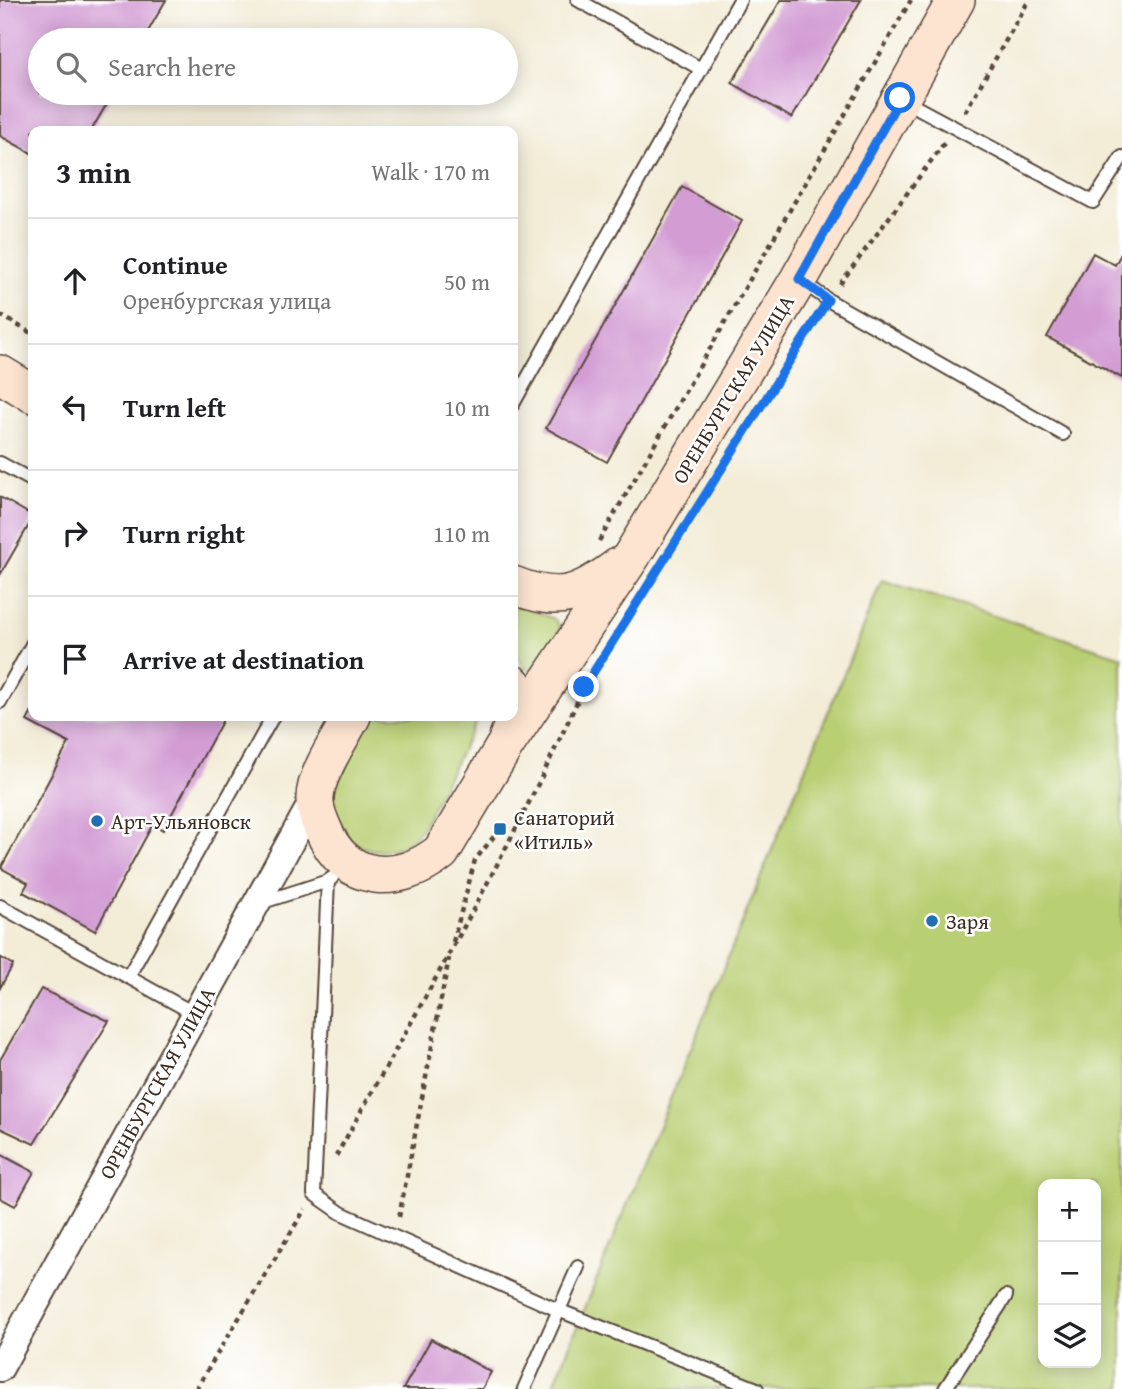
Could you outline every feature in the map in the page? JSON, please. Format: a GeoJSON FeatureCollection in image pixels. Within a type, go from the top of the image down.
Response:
{"type":"FeatureCollection","features":[{"type":"Feature","properties":{"kind":"street","name":"ОРЕНБУРГСКАЯ УЛИЦА"},"geometry":{"type":"LineString","coordinates":[[338,872],[388,875],[403,873],[430,861],[441,852],[504,747],[813,290],[900,98],[956,0]]}},
{"type":"Feature","properties":{"kind":"street"},"geometry":{"type":"LineString","coordinates":[[0,374],[28,391]]}},
{"type":"Feature","properties":{"kind":"street","name":"ОРЕНБУРГСКАЯ УЛИЦА"},"geometry":{"type":"LineString","coordinates":[[518,587],[549,595],[585,590],[631,557]]}},
{"type":"Feature","properties":{"kind":"street","name":"ОРЕНБУРГСКАЯ УЛИЦА"},"geometry":{"type":"LineString","coordinates":[[0,1368],[314,799],[323,770],[349,721]]}},
{"type":"Feature","properties":{"kind":"street"},"geometry":{"type":"LineString","coordinates":[[504,747],[515,721]]}},
{"type":"Feature","properties":{"kind":"street"},"geometry":{"type":"LineString","coordinates":[[314,799],[325,836],[336,851],[338,872]]}},
{"type":"Feature","properties":{"kind":"lane"},"geometry":{"type":"LineString","coordinates":[[578,0],[701,69]]}},
{"type":"Feature","properties":{"kind":"lane"},"geometry":{"type":"LineString","coordinates":[[518,395],[740,0]]}},
{"type":"Feature","properties":{"kind":"lane"},"geometry":{"type":"LineString","coordinates":[[900,98],[1093,202],[1122,157]]}},
{"type":"Feature","properties":{"kind":"lane"},"geometry":{"type":"LineString","coordinates":[[813,290],[1063,434]]}},
{"type":"Feature","properties":{"kind":"lane"},"geometry":{"type":"LineString","coordinates":[[0,463],[28,478]]}},
{"type":"Feature","properties":{"kind":"lane"},"geometry":{"type":"LineString","coordinates":[[0,702],[28,652]]}},
{"type":"Feature","properties":{"kind":"lane"},"geometry":{"type":"LineString","coordinates":[[128,977],[270,721]]}},
{"type":"Feature","properties":{"kind":"lane"},"geometry":{"type":"LineString","coordinates":[[257,904],[338,872],[314,1194],[341,1213],[558,1310],[757,1389]]}},
{"type":"Feature","properties":{"kind":"lane"},"geometry":{"type":"LineString","coordinates":[[0,906],[195,1014]]}},
{"type":"Feature","properties":{"kind":"lane"},"geometry":{"type":"LineString","coordinates":[[524,1389],[578,1267]]}},
{"type":"Feature","properties":{"kind":"lane"},"geometry":{"type":"LineString","coordinates":[[945,1389],[1006,1296]]}},
{"type":"Feature","properties":{"kind":"path"},"geometry":{"type":"LineString","coordinates":[[596,546],[911,0]]}},
{"type":"Feature","properties":{"kind":"path"},"geometry":{"type":"LineString","coordinates":[[791,359],[813,290],[955,128],[1029,0]]}},
{"type":"Feature","properties":{"kind":"path"},"geometry":{"type":"LineString","coordinates":[[0,315],[28,331]]}},
{"type":"Feature","properties":{"kind":"path"},"geometry":{"type":"LineString","coordinates":[[450,952],[518,827],[584,687]]}},
{"type":"Feature","properties":{"kind":"path"},"geometry":{"type":"LineString","coordinates":[[395,1237],[450,952],[475,860],[500,829]]}},
{"type":"Feature","properties":{"kind":"green space","name":"Заря"},"geometry":{"type":"Polygon","coordinates":[[[882,580],[1122,657],[1122,1389],[552,1389],[882,580]]]}},
{"type":"Feature","properties":{"kind":"green space"},"geometry":{"type":"Polygon","coordinates":[[[518,604],[554,619],[560,634],[536,669],[531,671],[524,668],[518,655],[518,604]]]}},
{"type":"Feature","properties":{"kind":"green space"},"geometry":{"type":"Polygon","coordinates":[[[369,721],[476,721],[422,828],[402,846],[392,849],[372,850],[354,842],[341,826],[334,810],[337,780],[369,721]]]}},
{"type":"Feature","properties":{"kind":"building"},"geometry":{"type":"Polygon","coordinates":[[[0,0],[166,0],[150,28],[28,28],[28,105],[106,105],[94,126],[28,126],[28,151],[0,136],[0,0]]]}},
{"type":"Feature","properties":{"kind":"building"},"geometry":{"type":"Polygon","coordinates":[[[781,0],[861,0],[792,118],[732,83],[781,0]]]}},
{"type":"Feature","properties":{"kind":"building"},"geometry":{"type":"Polygon","coordinates":[[[682,187],[742,221],[607,462],[546,428],[682,187]]]}},
{"type":"Feature","properties":{"kind":"building"},"geometry":{"type":"Polygon","coordinates":[[[1122,252],[1122,378],[1047,337],[1093,253],[1115,265],[1122,252]]]}},
{"type":"Feature","properties":{"kind":"building"},"geometry":{"type":"Polygon","coordinates":[[[0,497],[28,513],[28,527],[0,575],[0,497]]]}},
{"type":"Feature","properties":{"kind":"building","name":"Арт-Ульяновск"},"geometry":{"type":"Polygon","coordinates":[[[27,721],[222,721],[163,830],[153,824],[95,931],[23,892],[28,883],[1,868],[69,743],[27,721]]]}},
{"type":"Feature","properties":{"kind":"building"},"geometry":{"type":"Polygon","coordinates":[[[0,957],[13,965],[0,988],[0,957]]]}},
{"type":"Feature","properties":{"kind":"building"},"geometry":{"type":"Polygon","coordinates":[[[41,989],[109,1021],[34,1144],[0,1128],[0,1060],[41,989]]]}},
{"type":"Feature","properties":{"kind":"building"},"geometry":{"type":"Polygon","coordinates":[[[0,1154],[34,1172],[15,1206],[0,1198],[0,1154]]]}},
{"type":"Feature","properties":{"kind":"building"},"geometry":{"type":"Polygon","coordinates":[[[431,1339],[491,1372],[482,1389],[403,1389],[431,1339]]]}},
{"type":"Feature","properties":{"kind":"place","name":"Арт-Ульяновск"},"geometry":{"type":"Point","coordinates":[97,821]}},
{"type":"Feature","properties":{"kind":"place","name":"Санаторий «Итиль»"},"geometry":{"type":"Point","coordinates":[500,829]}},
{"type":"Feature","properties":{"kind":"place","name":"Заря"},"geometry":{"type":"Point","coordinates":[932,921]}},
{"type":"Feature","properties":{"kind":"route"},"geometry":{"type":"LineString","coordinates":[[584,687],[828,300],[799,279],[900,98]]}}]}
